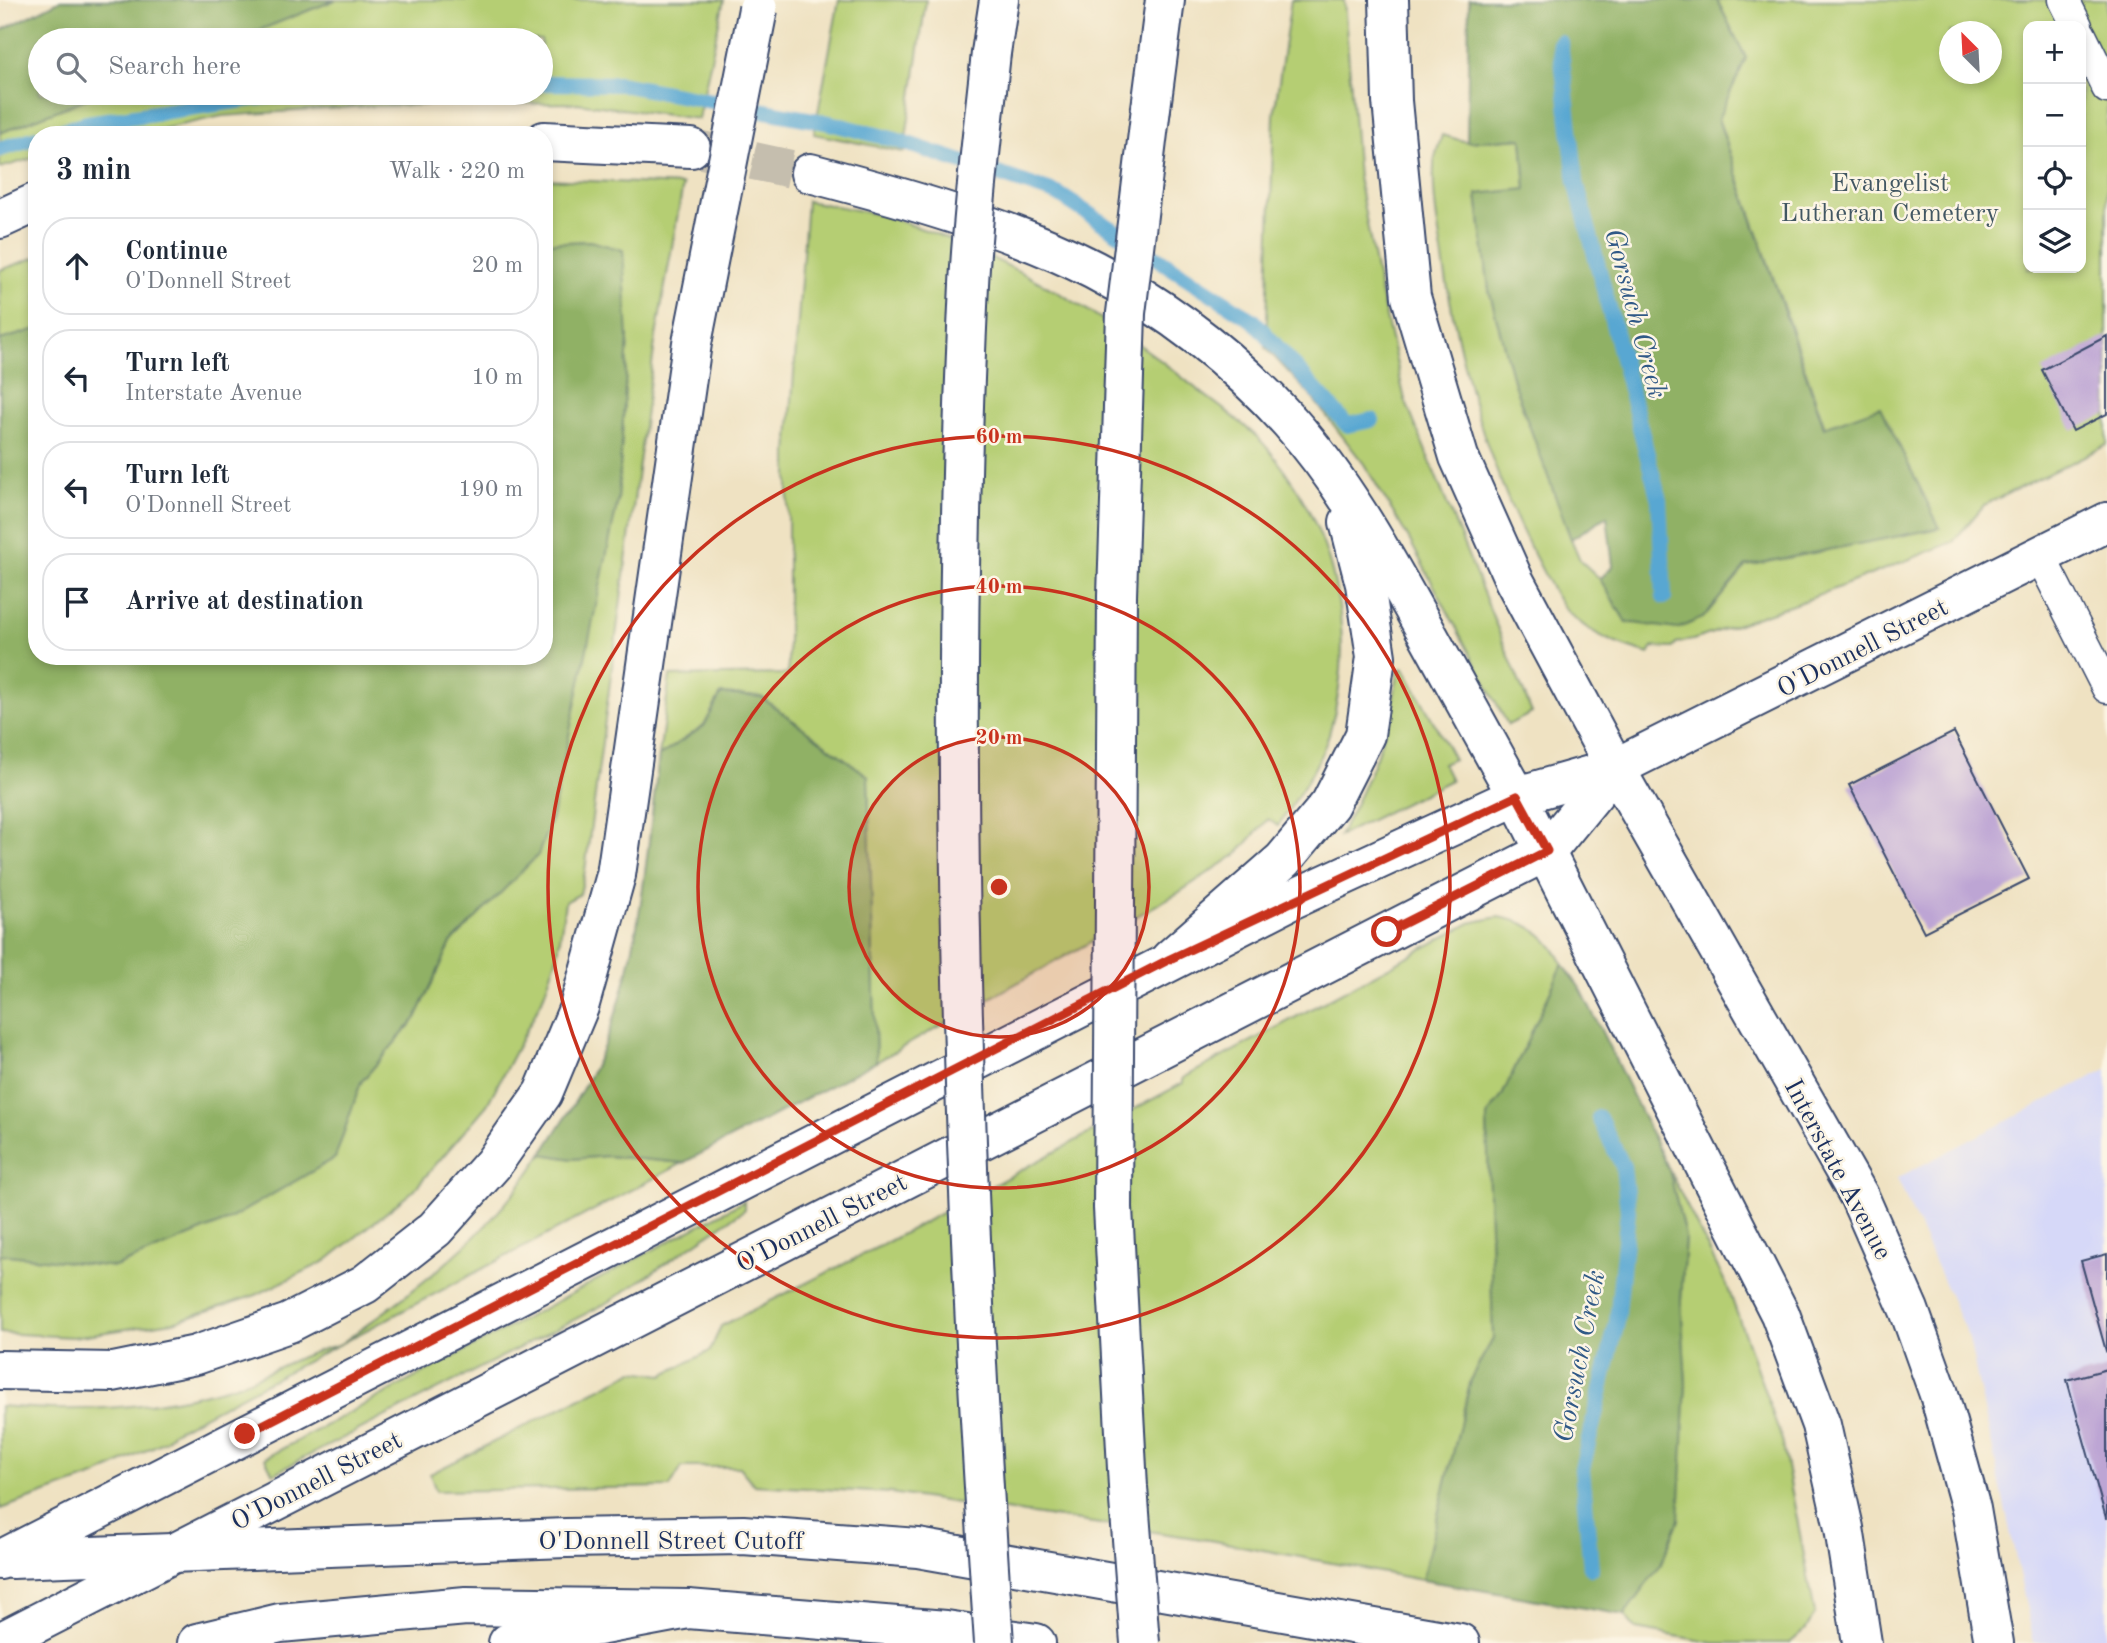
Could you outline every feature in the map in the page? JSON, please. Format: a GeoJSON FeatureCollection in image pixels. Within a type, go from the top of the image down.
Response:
{"type":"FeatureCollection","features":[{"type":"Feature","properties":{"kind":"main road"},"geometry":{"type":"LineString","coordinates":[[994,1643],[982,1456],[958,877],[959,598],[969,280],[991,53],[999,0]]}},
{"type":"Feature","properties":{"kind":"main road"},"geometry":{"type":"LineString","coordinates":[[1140,1643],[1127,1473],[1113,1209],[1117,596],[1126,313],[1165,0]]}},
{"type":"Feature","properties":{"kind":"main road","name":"Interstate Avenue"},"geometry":{"type":"LineString","coordinates":[[1389,0],[1392,101],[1411,297],[1459,457],[1514,580],[1615,768],[1859,1196],[1909,1310],[1939,1394],[1971,1509],[1994,1643]]}},
{"type":"Feature","properties":{"kind":"main road"},"geometry":{"type":"LineString","coordinates":[[0,1370],[113,1372],[196,1355],[289,1323],[365,1284],[435,1229],[493,1164],[543,1093],[579,1006],[616,875],[692,343],[759,5]]}},
{"type":"Feature","properties":{"kind":"main road"},"geometry":{"type":"LineString","coordinates":[[553,141],[691,148]]}},
{"type":"Feature","properties":{"kind":"main road"},"geometry":{"type":"LineString","coordinates":[[810,173],[867,187],[1008,234],[1094,270],[1171,318],[1229,362],[1290,422],[1340,486],[1388,562],[1547,851],[1780,1314],[1821,1426],[1844,1528],[1862,1643]]}},
{"type":"Feature","properties":{"kind":"main road"},"geometry":{"type":"LineString","coordinates":[[0,206],[28,202]]}},
{"type":"Feature","properties":{"kind":"main road"},"geometry":{"type":"LineString","coordinates":[[0,219],[28,205]]}},
{"type":"Feature","properties":{"kind":"main road"},"geometry":{"type":"LineString","coordinates":[[1170,959],[1283,860],[1330,804],[1365,734],[1376,657],[1365,584],[1340,486]]}},
{"type":"Feature","properties":{"kind":"main road","name":"O'Donnell Street"},"geometry":{"type":"LineString","coordinates":[[0,1560],[1170,959],[1517,796],[1615,768],[2107,522]]}},
{"type":"Feature","properties":{"kind":"main road","name":"O'Donnell Street"},"geometry":{"type":"LineString","coordinates":[[0,1642],[1547,851],[1615,768]]}},
{"type":"Feature","properties":{"kind":"main road","name":"O'Donnell Street Cutoff"},"geometry":{"type":"LineString","coordinates":[[0,1560],[566,1538],[743,1535],[918,1548],[1460,1643]]}},
{"type":"Feature","properties":{"kind":"main road"},"geometry":{"type":"LineString","coordinates":[[197,1643],[280,1623],[466,1605],[688,1609],[946,1630],[1036,1643]]}},
{"type":"Feature","properties":{"kind":"main road"},"geometry":{"type":"LineString","coordinates":[[508,1643],[688,1609]]}},
{"type":"Feature","properties":{"kind":"lane"},"geometry":{"type":"LineString","coordinates":[[2064,0],[2074,21]]}},
{"type":"Feature","properties":{"kind":"lane"},"geometry":{"type":"LineString","coordinates":[[2086,45],[2107,88]]}},
{"type":"Feature","properties":{"kind":"lane"},"geometry":{"type":"LineString","coordinates":[[2040,556],[2107,688]]}},
{"type":"Feature","properties":{"kind":"shaded area"},"geometry":{"type":"Polygon","coordinates":[[[2107,1069],[2107,1643],[2034,1643],[1969,1339],[1897,1178],[2107,1069]]]}},
{"type":"Feature","properties":{"kind":"green space"},"geometry":{"type":"Polygon","coordinates":[[[61,0],[335,0],[264,28],[28,28],[28,105],[71,105],[0,133],[0,31],[61,0]]]}},
{"type":"Feature","properties":{"kind":"green space"},"geometry":{"type":"Polygon","coordinates":[[[335,0],[724,0],[698,119],[577,103],[553,103],[553,28],[264,28],[335,0]]]}},
{"type":"Feature","properties":{"kind":"green space"},"geometry":{"type":"Polygon","coordinates":[[[839,0],[926,0],[904,152],[814,134],[839,0]]]}},
{"type":"Feature","properties":{"kind":"green space"},"geometry":{"type":"Polygon","coordinates":[[[1291,0],[1344,0],[1358,177],[1380,291],[1405,400],[1532,713],[1508,725],[1409,539],[1364,464],[1310,395],[1266,348],[1274,115],[1291,0]]]}},
{"type":"Feature","properties":{"kind":"green space"},"geometry":{"type":"Polygon","coordinates":[[[1469,0],[1717,0],[1746,58],[1718,119],[1824,427],[1880,407],[1940,528],[1746,566],[1703,618],[1677,629],[1626,622],[1600,579],[1613,566],[1607,516],[1571,539],[1514,384],[1489,290],[1477,194],[1526,189],[1522,138],[1467,142],[1469,0]]]}},
{"type":"Feature","properties":{"kind":"green space","name":"Evangelist Lutheran Cemetery"},"geometry":{"type":"Polygon","coordinates":[[[1717,0],[2107,0],[2107,445],[1984,505],[1953,542],[1812,598],[1693,640],[1676,643],[1673,648],[1653,647],[1649,654],[1596,634],[1564,608],[1549,584],[1505,493],[1469,385],[1452,311],[1435,206],[1435,158],[1442,135],[1467,142],[1522,138],[1526,190],[1477,195],[1489,290],[1514,384],[1571,539],[1580,560],[1600,579],[1626,622],[1703,618],[1746,566],[1939,528],[1825,427],[1718,118],[1746,58],[1717,0]]]}},
{"type":"Feature","properties":{"kind":"green space"},"geometry":{"type":"Polygon","coordinates":[[[71,105],[438,105],[368,106],[222,116],[176,126],[28,126],[28,160],[0,168],[0,133],[71,105]]]}},
{"type":"Feature","properties":{"kind":"green space"},"geometry":{"type":"Polygon","coordinates":[[[553,179],[683,185],[655,342],[585,871],[580,894],[565,902],[558,954],[542,1000],[487,1105],[413,1191],[326,1261],[256,1295],[173,1322],[73,1337],[0,1333],[0,1254],[115,1267],[226,1221],[335,1158],[361,1082],[416,1018],[451,943],[538,855],[618,500],[628,338],[590,241],[553,243],[553,179]]]}},
{"type":"Feature","properties":{"kind":"green space"},"geometry":{"type":"Polygon","coordinates":[[[807,201],[900,221],[939,235],[1015,269],[1123,333],[1232,416],[1270,451],[1311,515],[1325,549],[1341,622],[1342,659],[1338,696],[1329,734],[1313,770],[1278,826],[1268,819],[1237,854],[1178,893],[876,1062],[868,776],[761,697],[721,694],[704,726],[659,756],[670,676],[788,674],[788,453],[807,201]]]}},
{"type":"Feature","properties":{"kind":"green space"},"geometry":{"type":"Polygon","coordinates":[[[590,241],[623,250],[628,338],[618,500],[552,817],[538,855],[451,943],[416,1018],[361,1082],[335,1158],[226,1221],[115,1267],[0,1254],[0,340],[28,332],[28,665],[553,665],[553,243],[590,241]]]}},
{"type":"Feature","properties":{"kind":"green space"},"geometry":{"type":"Polygon","coordinates":[[[28,260],[28,332],[0,340],[0,270],[28,260]]]}},
{"type":"Feature","properties":{"kind":"green space"},"geometry":{"type":"Polygon","coordinates":[[[1404,668],[1454,759],[1443,764],[1451,780],[1339,836],[1376,756],[1399,670],[1404,668]]]}},
{"type":"Feature","properties":{"kind":"green space"},"geometry":{"type":"Polygon","coordinates":[[[721,694],[761,697],[868,776],[876,1062],[683,1163],[607,1156],[573,1159],[542,1154],[595,1065],[620,1000],[642,896],[659,756],[704,726],[721,694]]]}},
{"type":"Feature","properties":{"kind":"green space"},"geometry":{"type":"Polygon","coordinates":[[[1498,917],[1529,926],[1552,945],[1563,964],[1502,1096],[1487,1116],[1493,1339],[1472,1376],[1422,1580],[1215,1541],[890,1493],[754,1485],[739,1467],[682,1467],[670,1487],[436,1491],[430,1474],[634,1371],[663,1375],[710,1351],[721,1326],[882,1245],[1183,1083],[1183,1078],[1470,923],[1498,917]]]}},
{"type":"Feature","properties":{"kind":"green space"},"geometry":{"type":"Polygon","coordinates":[[[1563,964],[1582,991],[1669,1170],[1685,1236],[1681,1301],[1686,1384],[1679,1520],[1661,1564],[1624,1615],[1422,1580],[1472,1376],[1493,1339],[1487,1116],[1502,1096],[1563,964]]]}},
{"type":"Feature","properties":{"kind":"green space"},"geometry":{"type":"Polygon","coordinates":[[[542,1154],[573,1159],[607,1156],[683,1163],[342,1343],[424,1282],[476,1236],[522,1183],[542,1154]]]}},
{"type":"Feature","properties":{"kind":"green space"},"geometry":{"type":"Polygon","coordinates":[[[1669,1170],[1728,1288],[1782,1440],[1815,1613],[1806,1629],[1790,1643],[1714,1643],[1636,1629],[1624,1615],[1661,1564],[1682,1431],[1686,1384],[1681,1301],[1685,1236],[1669,1170]]]}},
{"type":"Feature","properties":{"kind":"green space"},"geometry":{"type":"Polygon","coordinates":[[[744,1201],[744,1210],[609,1302],[273,1474],[265,1458],[744,1201]]]}},
{"type":"Feature","properties":{"kind":"green space"},"geometry":{"type":"Polygon","coordinates":[[[337,1346],[173,1432],[165,1441],[95,1476],[0,1509],[0,1406],[87,1409],[173,1400],[229,1387],[311,1353],[337,1346]]]}},
{"type":"Feature","properties":{"kind":"building"},"geometry":{"type":"Polygon","coordinates":[[[2107,336],[2107,414],[2073,431],[2042,370],[2107,336]]]}},
{"type":"Feature","properties":{"kind":"building"},"geometry":{"type":"Polygon","coordinates":[[[1954,732],[2029,879],[1924,932],[1849,785],[1954,732]]]}},
{"type":"Feature","properties":{"kind":"building"},"geometry":{"type":"Polygon","coordinates":[[[2107,1254],[2107,1350],[2106,1351],[2081,1261],[2107,1254]]]}},
{"type":"Feature","properties":{"kind":"building"},"geometry":{"type":"Polygon","coordinates":[[[2107,1369],[2107,1518],[2106,1518],[2067,1380],[2107,1369]]]}},
{"type":"Feature","properties":{"kind":"waterway","name":"Gorsuch Creek"},"geometry":{"type":"LineString","coordinates":[[1560,42],[1576,182],[1659,500],[1664,597]]}},
{"type":"Feature","properties":{"kind":"waterway"},"geometry":{"type":"LineString","coordinates":[[553,83],[620,84],[830,123],[896,140],[1058,194],[1254,321],[1347,425],[1372,420]]}},
{"type":"Feature","properties":{"kind":"waterway"},"geometry":{"type":"LineString","coordinates":[[77,126],[209,105]]}},
{"type":"Feature","properties":{"kind":"waterway"},"geometry":{"type":"LineString","coordinates":[[0,149],[28,141]]}},
{"type":"Feature","properties":{"kind":"waterway","name":"Gorsuch Creek"},"geometry":{"type":"LineString","coordinates":[[1591,1568],[1582,1469],[1617,1322],[1628,1211],[1623,1166],[1599,1118]]}},
{"type":"Feature","properties":{"kind":"tunnel"},"geometry":{"type":"LineString","coordinates":[[697,149],[810,173]]}},
{"type":"Feature","properties":{"kind":"route"},"geometry":{"type":"LineString","coordinates":[[245,1434],[1170,959],[1517,796],[1547,851],[1387,932]]}}]}
